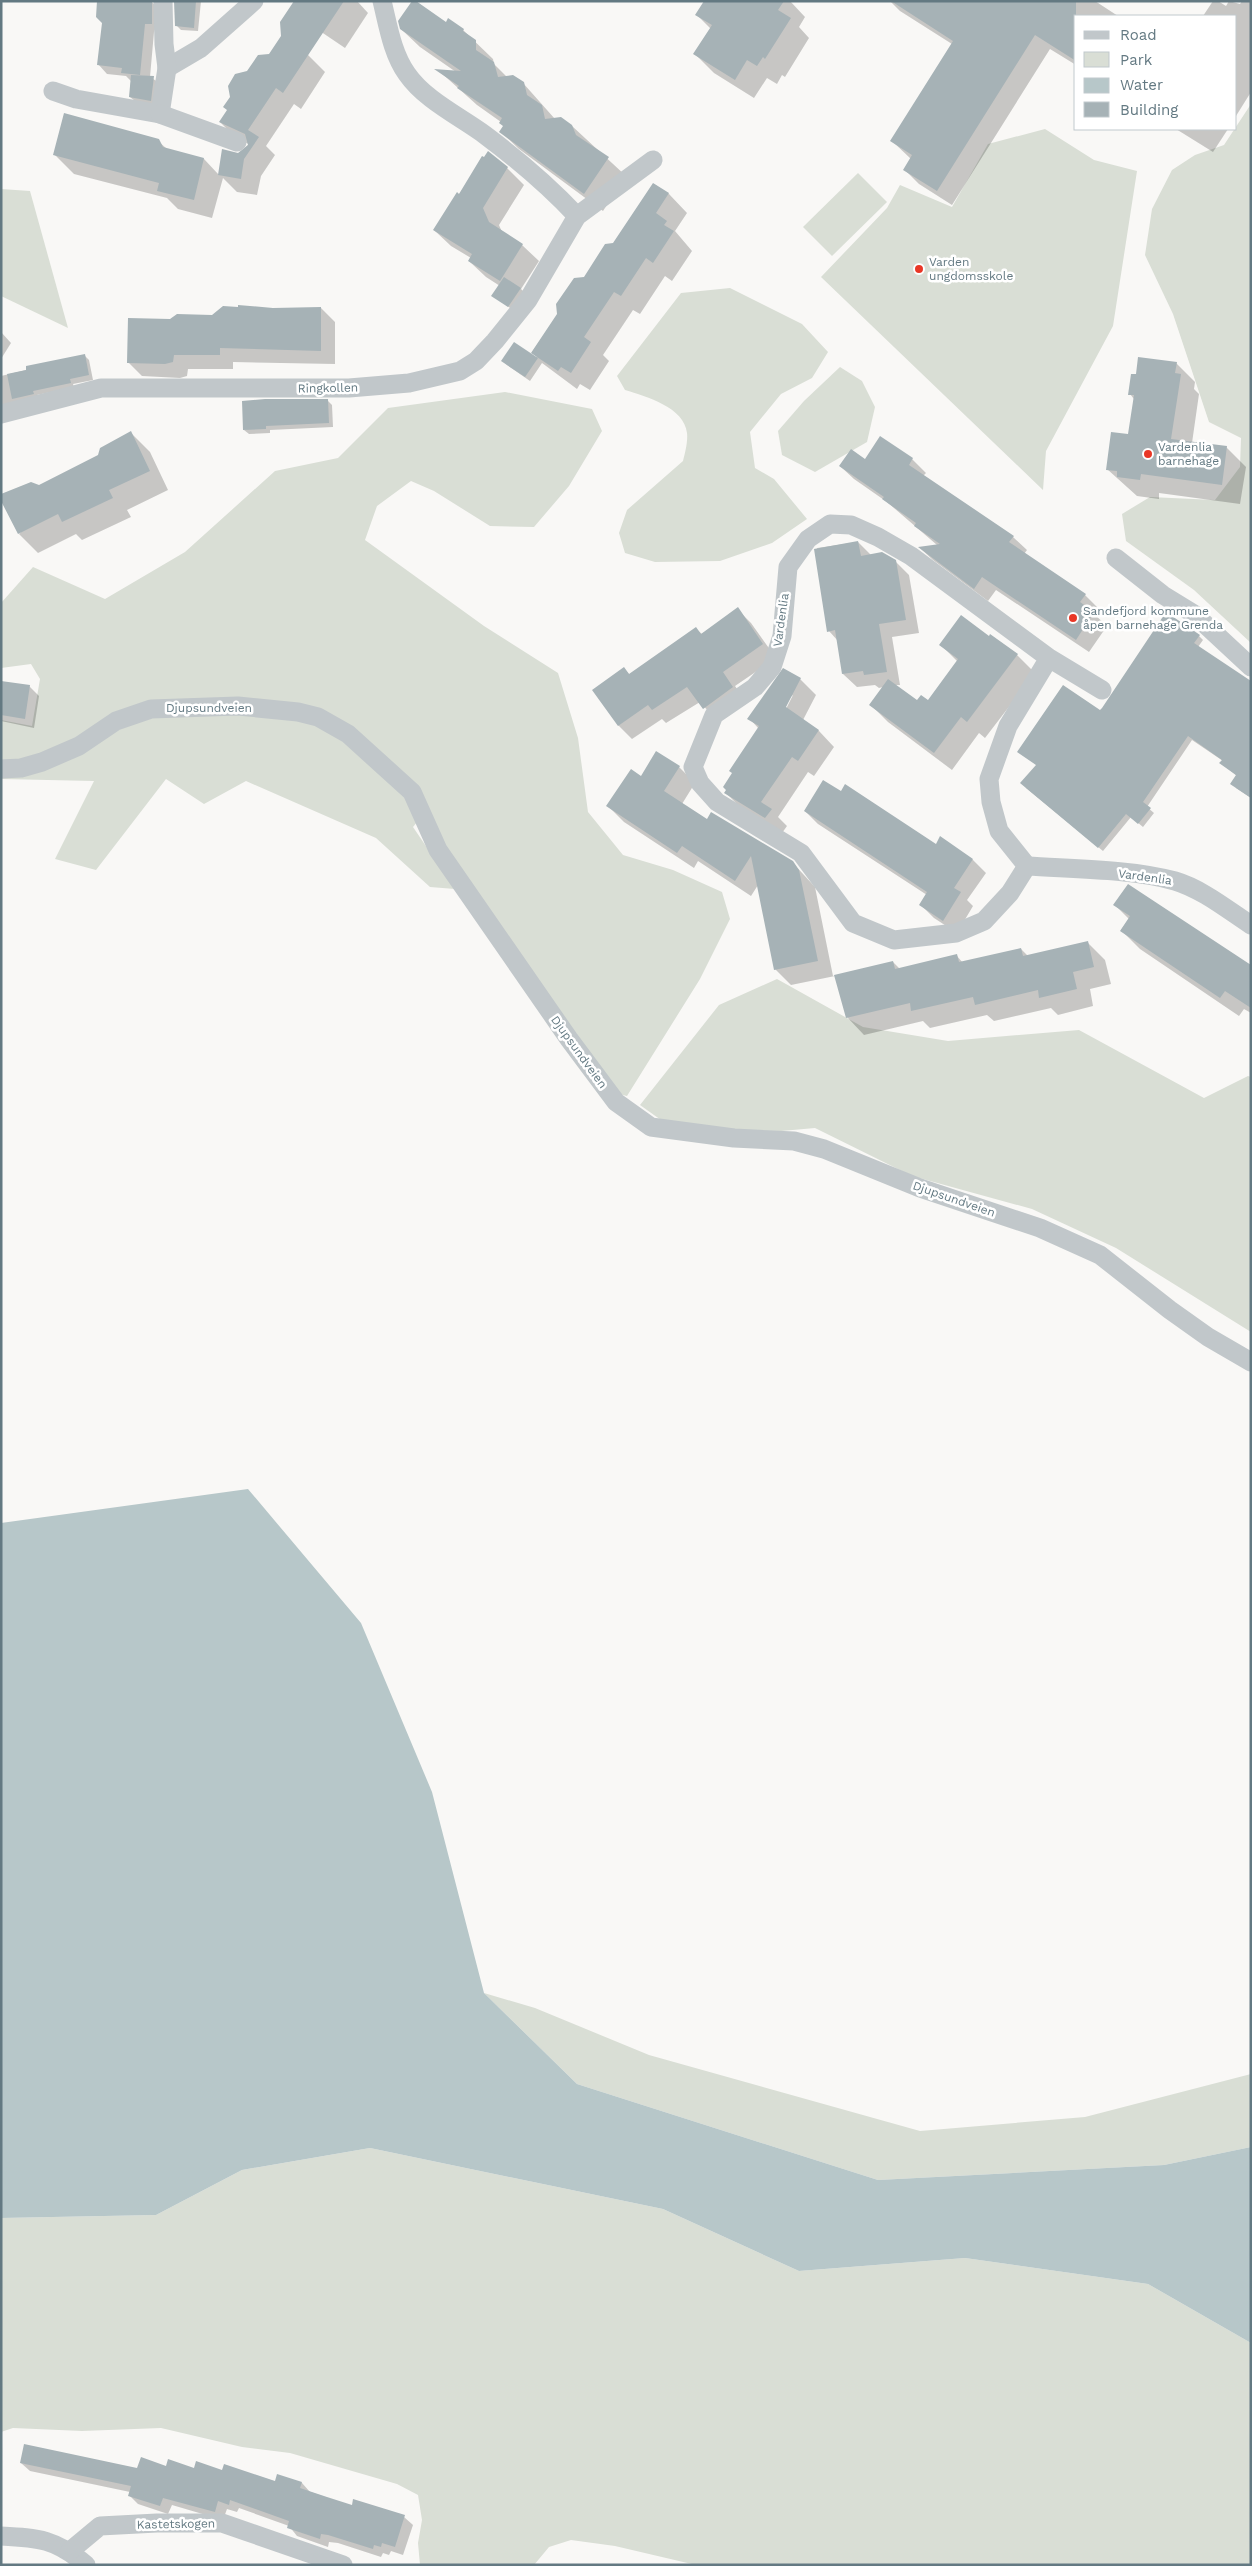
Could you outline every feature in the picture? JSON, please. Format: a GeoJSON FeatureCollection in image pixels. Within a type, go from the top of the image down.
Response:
{"type":"FeatureCollection","features":[{"type":"Feature","properties":{"kind":"street"},"geometry":{"type":"LineString","coordinates":[[160,114],[167,68],[164,44],[163,1]]}},
{"type":"Feature","properties":{"kind":"street"},"geometry":{"type":"LineString","coordinates":[[382,1],[394,49],[407,74],[424,92],[486,136],[552,190],[577,216]]}},
{"type":"Feature","properties":{"kind":"street"},"geometry":{"type":"LineString","coordinates":[[167,68],[201,48],[247,3]]}},
{"type":"Feature","properties":{"kind":"street"},"geometry":{"type":"LineString","coordinates":[[53,91],[76,98],[160,114],[237,142]]}},
{"type":"Feature","properties":{"kind":"street","name":"Ringkollen"},"geometry":{"type":"LineString","coordinates":[[1,414],[102,388],[349,388],[409,384],[460,371],[476,361],[528,300],[577,216],[653,160]]}},
{"type":"Feature","properties":{"kind":"street","name":"Vardenlia"},"geometry":{"type":"LineString","coordinates":[[1102,690],[1049,658],[911,556],[878,536],[851,525],[830,524],[808,539],[788,567],[782,636],[772,667],[755,687],[714,715],[693,767],[700,782],[717,802],[801,853],[853,923],[894,940],[956,933],[984,921],[1010,893],[1027,866],[1124,873],[1176,881],[1207,897],[1251,925]]}},
{"type":"Feature","properties":{"kind":"street"},"geometry":{"type":"LineString","coordinates":[[1116,558],[1163,595],[1194,614],[1251,667]]}},
{"type":"Feature","properties":{"kind":"street"},"geometry":{"type":"LineString","coordinates":[[1027,866],[999,831],[991,802],[989,779],[1008,726],[1049,658]]}},
{"type":"Feature","properties":{"kind":"street","name":"Djupsundveien"},"geometry":{"type":"LineString","coordinates":[[1,769],[21,768],[42,762],[79,746],[116,721],[151,709],[238,706],[298,712],[318,717],[348,734],[412,792],[438,850],[569,1039],[616,1102],[651,1128],[734,1138],[794,1141],[824,1150],[920,1188],[1040,1228],[1100,1255],[1208,1337],[1251,1362]]}},
{"type":"Feature","properties":{"kind":"street","name":"Kastetskogen"},"geometry":{"type":"LineString","coordinates":[[70,2551],[100,2526],[157,2523],[222,2523],[343,2565]]}},
{"type":"Feature","properties":{"kind":"street"},"geometry":{"type":"LineString","coordinates":[[1,2536],[40,2538],[70,2551],[86,2565]]}},
{"type":"Feature","properties":{"kind":"green space"},"geometry":{"type":"Polygon","coordinates":[[[1251,104],[1251,643],[1194,590],[1126,541],[1122,514],[1150,497],[1215,500],[1240,467],[1241,438],[1209,422],[1173,314],[1145,255],[1152,209],[1172,170],[1195,155],[1224,145],[1234,130],[1237,130],[1237,125],[1251,104]]]}},
{"type":"Feature","properties":{"kind":"green space"},"geometry":{"type":"Polygon","coordinates":[[[1045,129],[1094,160],[1137,171],[1113,326],[1046,451],[1043,490],[821,277],[887,208],[900,185],[952,207],[988,144],[1045,129]]]}},
{"type":"Feature","properties":{"kind":"green space"},"geometry":{"type":"Polygon","coordinates":[[[858,173],[887,202],[832,256],[803,227],[858,173]]]}},
{"type":"Feature","properties":{"kind":"green space"},"geometry":{"type":"Polygon","coordinates":[[[1,189],[30,191],[68,328],[1,296],[1,189]]]}},
{"type":"Feature","properties":{"kind":"green space"},"geometry":{"type":"Polygon","coordinates":[[[730,288],[802,324],[828,352],[812,378],[781,394],[750,432],[755,468],[774,479],[807,519],[772,543],[720,561],[655,562],[625,553],[619,533],[627,510],[683,461],[687,433],[679,416],[672,410],[663,404],[625,390],[617,376],[681,293],[730,288]]]}},
{"type":"Feature","properties":{"kind":"green space"},"geometry":{"type":"Polygon","coordinates":[[[840,367],[862,381],[875,407],[867,442],[815,472],[782,455],[778,431],[804,401],[840,367]]]}},
{"type":"Feature","properties":{"kind":"green space"},"geometry":{"type":"Polygon","coordinates":[[[505,392],[592,409],[602,431],[569,486],[534,527],[490,526],[434,491],[411,481],[377,506],[365,540],[484,626],[558,673],[578,738],[588,812],[623,855],[673,870],[722,892],[730,919],[700,979],[627,1096],[615,1093],[422,816],[413,827],[455,889],[430,887],[376,838],[246,781],[204,804],[166,779],[96,870],[55,859],[94,781],[1,779],[1,720],[32,726],[40,679],[31,664],[1,668],[1,603],[33,567],[105,599],[185,552],[275,471],[338,458],[388,408],[505,392]]]}},
{"type":"Feature","properties":{"kind":"green space"},"geometry":{"type":"Polygon","coordinates":[[[777,979],[863,1027],[948,1041],[1079,1030],[1204,1098],[1248,1076],[1251,1077],[1251,1332],[1116,1248],[1032,1209],[912,1176],[815,1128],[724,1136],[682,1135],[640,1105],[719,1005],[777,979]]]}},
{"type":"Feature","properties":{"kind":"green space"},"geometry":{"type":"Polygon","coordinates":[[[484,1993],[535,2008],[649,2055],[920,2131],[1085,2117],[1251,2074],[1251,2147],[1164,2165],[878,2180],[577,2084],[484,1993]]]}},
{"type":"Feature","properties":{"kind":"green space"},"geometry":{"type":"Polygon","coordinates":[[[370,2148],[663,2209],[799,2271],[965,2258],[1148,2284],[1251,2343],[1251,2565],[696,2565],[615,2546],[571,2540],[549,2547],[534,2565],[420,2565],[418,2543],[422,2520],[418,2495],[397,2484],[290,2453],[242,2447],[161,2428],[82,2431],[13,2428],[1,2432],[1,2218],[156,2215],[242,2170],[370,2148]]]}},
{"type":"Feature","properties":{"kind":"water"},"geometry":{"type":"Polygon","coordinates":[[[248,1489],[361,1623],[432,1792],[484,1993],[577,2084],[878,2180],[1164,2165],[1251,2147],[1251,2343],[1148,2284],[965,2258],[799,2271],[663,2209],[370,2148],[242,2170],[156,2215],[1,2218],[1,1523],[248,1489]]]}},
{"type":"Feature","properties":{"kind":"building"},"geometry":{"type":"Polygon","coordinates":[[[97,1],[152,1],[152,24],[145,24],[140,75],[121,73],[122,68],[97,65],[102,23],[96,17],[97,1]]]}},
{"type":"Feature","properties":{"kind":"building"},"geometry":{"type":"Polygon","coordinates":[[[174,1],[196,1],[194,28],[175,26],[174,1]]]}},
{"type":"Feature","properties":{"kind":"building"},"geometry":{"type":"Polygon","coordinates":[[[294,1],[344,1],[283,93],[276,88],[248,130],[259,137],[244,159],[241,179],[218,175],[222,149],[238,153],[248,145],[245,134],[219,122],[227,110],[223,107],[230,97],[228,86],[235,74],[247,71],[258,55],[269,54],[281,36],[280,22],[294,1]]]}},
{"type":"Feature","properties":{"kind":"building"},"geometry":{"type":"Polygon","coordinates":[[[412,1],[416,1],[446,22],[448,18],[464,29],[463,31],[476,40],[476,50],[494,62],[498,77],[513,75],[524,82],[527,95],[542,105],[545,119],[561,117],[572,125],[576,135],[609,157],[584,194],[499,132],[503,126],[499,123],[502,118],[457,88],[459,86],[434,69],[461,71],[400,29],[398,21],[412,1]]]}},
{"type":"Feature","properties":{"kind":"building"},"geometry":{"type":"Polygon","coordinates":[[[704,1],[784,1],[778,10],[791,18],[765,59],[763,57],[757,66],[747,60],[735,80],[693,54],[712,25],[695,15],[704,1]]]}},
{"type":"Feature","properties":{"kind":"building"},"geometry":{"type":"Polygon","coordinates":[[[891,1],[1076,1],[1076,15],[1074,15],[1074,60],[1035,35],[937,191],[903,170],[912,155],[890,141],[953,41],[891,1]]]}},
{"type":"Feature","properties":{"kind":"building"},"geometry":{"type":"Polygon","coordinates":[[[131,75],[154,76],[151,101],[129,97],[131,75]]]}},
{"type":"Feature","properties":{"kind":"building"},"geometry":{"type":"Polygon","coordinates":[[[64,113],[159,139],[163,147],[204,158],[194,200],[157,191],[159,183],[53,155],[64,113]]]}},
{"type":"Feature","properties":{"kind":"building"},"geometry":{"type":"Polygon","coordinates":[[[488,151],[508,167],[483,208],[489,222],[523,244],[500,281],[468,261],[472,254],[433,230],[457,192],[459,194],[482,156],[484,157],[488,151]]]}},
{"type":"Feature","properties":{"kind":"building"},"geometry":{"type":"Polygon","coordinates":[[[653,183],[669,193],[656,213],[667,221],[664,225],[674,231],[653,263],[646,258],[621,296],[614,292],[584,337],[591,342],[571,373],[561,367],[558,371],[531,353],[557,314],[556,304],[574,278],[584,277],[605,244],[613,243],[653,183]]]}},
{"type":"Feature","properties":{"kind":"building"},"geometry":{"type":"Polygon","coordinates":[[[504,277],[521,288],[508,307],[491,296],[504,277]]]}},
{"type":"Feature","properties":{"kind":"building"},"geometry":{"type":"Polygon","coordinates":[[[238,305],[273,308],[321,307],[321,351],[220,348],[220,355],[174,355],[173,362],[165,364],[127,363],[128,318],[170,319],[177,314],[212,315],[223,306],[238,307],[238,305]]]}},
{"type":"Feature","properties":{"kind":"building"},"geometry":{"type":"Polygon","coordinates":[[[514,342],[538,358],[525,377],[501,361],[514,342]]]}},
{"type":"Feature","properties":{"kind":"building"},"geometry":{"type":"Polygon","coordinates":[[[85,354],[89,375],[70,379],[71,383],[33,391],[34,394],[12,399],[7,374],[26,370],[26,366],[85,354]]]}},
{"type":"Feature","properties":{"kind":"building"},"geometry":{"type":"Polygon","coordinates":[[[1138,357],[1177,362],[1175,373],[1181,374],[1171,439],[1227,446],[1222,485],[1141,474],[1140,480],[1117,477],[1117,471],[1106,470],[1111,432],[1128,434],[1134,395],[1128,395],[1131,374],[1136,374],[1138,357]]]}},
{"type":"Feature","properties":{"kind":"building"},"geometry":{"type":"Polygon","coordinates":[[[328,399],[329,423],[266,426],[266,429],[243,430],[242,401],[328,399]]]}},
{"type":"Feature","properties":{"kind":"building"},"geometry":{"type":"Polygon","coordinates":[[[131,431],[150,471],[109,490],[113,498],[62,522],[58,514],[18,534],[1,501],[1,494],[31,482],[39,485],[98,455],[100,448],[131,431]]]}},
{"type":"Feature","properties":{"kind":"building"},"geometry":{"type":"Polygon","coordinates":[[[880,436],[913,458],[909,465],[1014,536],[1009,542],[1086,594],[1080,602],[1094,612],[1076,640],[982,577],[974,589],[918,547],[940,544],[914,526],[916,523],[882,499],[884,497],[839,466],[851,449],[865,459],[880,436]]]}},
{"type":"Feature","properties":{"kind":"building"},"geometry":{"type":"Polygon","coordinates":[[[858,541],[861,556],[882,552],[896,560],[906,620],[879,624],[887,672],[864,675],[863,671],[842,674],[835,630],[827,632],[814,549],[858,541]]]}},
{"type":"Feature","properties":{"kind":"building"},"geometry":{"type":"Polygon","coordinates":[[[738,607],[763,644],[723,672],[733,687],[703,709],[687,687],[652,710],[648,705],[618,726],[592,690],[624,667],[629,674],[696,627],[701,634],[738,607]]]}},
{"type":"Feature","properties":{"kind":"building"},"geometry":{"type":"Polygon","coordinates":[[[1166,612],[1200,635],[1194,643],[1251,681],[1251,798],[1230,784],[1236,775],[1219,763],[1222,760],[1188,736],[1143,802],[1151,808],[1138,824],[1126,814],[1098,848],[1020,783],[1036,765],[1017,752],[1063,685],[1100,710],[1166,612]]]}},
{"type":"Feature","properties":{"kind":"building"},"geometry":{"type":"Polygon","coordinates":[[[961,615],[989,636],[990,634],[1018,654],[967,722],[961,717],[934,753],[869,705],[888,679],[917,700],[921,695],[928,700],[958,659],[939,645],[961,615]]]}},
{"type":"Feature","properties":{"kind":"building"},"geometry":{"type":"Polygon","coordinates":[[[783,668],[801,678],[786,707],[819,730],[798,761],[792,757],[761,802],[772,809],[765,818],[724,793],[726,790],[723,787],[732,773],[729,771],[759,726],[747,719],[783,668]]]}},
{"type":"Feature","properties":{"kind":"building"},"geometry":{"type":"Polygon","coordinates":[[[1,681],[30,685],[25,719],[1,715],[1,681]]]}},
{"type":"Feature","properties":{"kind":"building"},"geometry":{"type":"Polygon","coordinates":[[[656,751],[680,766],[664,791],[707,819],[711,812],[793,861],[799,870],[818,961],[774,970],[751,856],[735,881],[682,846],[677,853],[606,806],[631,769],[641,776],[656,751]]]}},
{"type":"Feature","properties":{"kind":"building"},"geometry":{"type":"Polygon","coordinates":[[[823,780],[841,791],[845,784],[936,844],[940,836],[973,859],[954,888],[961,892],[943,921],[919,905],[927,892],[804,811],[823,780]]]}},
{"type":"Feature","properties":{"kind":"building"},"geometry":{"type":"Polygon","coordinates":[[[1128,884],[1251,965],[1251,1008],[1225,991],[1220,998],[1120,931],[1130,916],[1113,905],[1128,884]]]}},
{"type":"Feature","properties":{"kind":"building"},"geometry":{"type":"Polygon","coordinates":[[[1088,941],[1094,967],[1073,972],[1077,989],[1039,998],[1038,990],[975,1005],[973,997],[911,1011],[910,1003],[846,1018],[834,975],[893,961],[895,969],[957,954],[959,962],[1021,948],[1023,956],[1088,941]]]}},
{"type":"Feature","properties":{"kind":"building"},"geometry":{"type":"Polygon","coordinates":[[[24,2444],[137,2468],[141,2457],[166,2466],[168,2459],[194,2468],[196,2461],[222,2470],[224,2464],[275,2481],[277,2474],[302,2482],[300,2488],[352,2505],[353,2499],[405,2515],[395,2547],[382,2543],[381,2547],[374,2545],[373,2549],[328,2535],[321,2534],[320,2539],[287,2528],[289,2521],[230,2500],[229,2505],[218,2501],[215,2512],[163,2498],[160,2506],[128,2496],[131,2486],[20,2463],[24,2444]]]}},
{"type":"Feature","properties":{"kind":"place","name":"Varden ungdomsskole"},"geometry":{"type":"Point","coordinates":[919,269]}},
{"type":"Feature","properties":{"kind":"place","name":"Vardenlia barnehage"},"geometry":{"type":"Point","coordinates":[1148,454]}},
{"type":"Feature","properties":{"kind":"place","name":"Sandefjord kommune åpen barnehage Grenda"},"geometry":{"type":"Point","coordinates":[1073,618]}}]}
